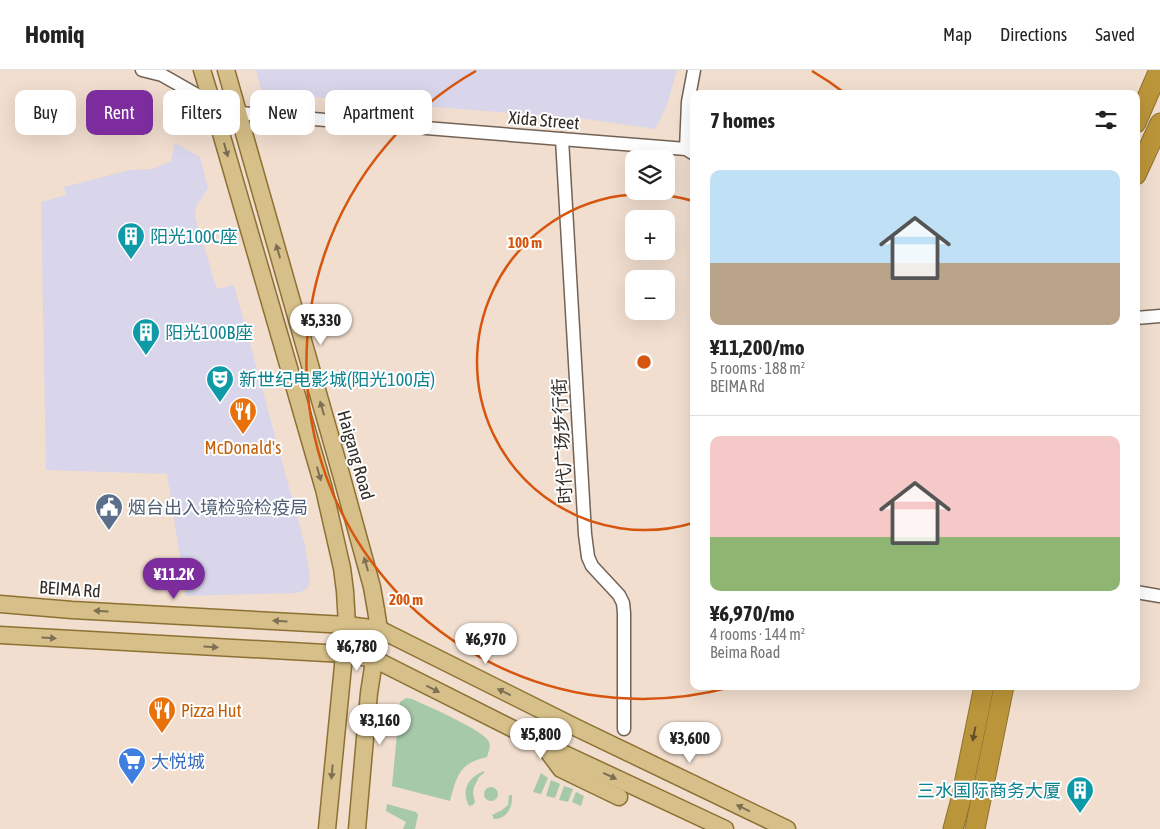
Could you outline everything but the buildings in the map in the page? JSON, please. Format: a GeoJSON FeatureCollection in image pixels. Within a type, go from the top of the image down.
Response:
{"type":"FeatureCollection","features":[{"type":"Feature","properties":{"kind":"highway"},"geometry":{"type":"LineString","coordinates":[[1140,114],[1159,70]]}},
{"type":"Feature","properties":{"kind":"highway"},"geometry":{"type":"LineString","coordinates":[[1140,166],[1160,123]]}},
{"type":"Feature","properties":{"kind":"highway"},"geometry":{"type":"LineString","coordinates":[[953,829],[983,690]]}},
{"type":"Feature","properties":{"kind":"highway"},"geometry":{"type":"LineString","coordinates":[[975,829],[1003,690]]}},
{"type":"Feature","properties":{"kind":"main road"},"geometry":{"type":"LineString","coordinates":[[202,70],[208,90]]}},
{"type":"Feature","properties":{"kind":"main road","name":"Haigang Road"},"geometry":{"type":"LineString","coordinates":[[226,70],[232,90]]}},
{"type":"Feature","properties":{"kind":"main road","name":"Haigang Road"},"geometry":{"type":"LineString","coordinates":[[240,117],[372,587],[379,629],[369,693],[356,829]]}},
{"type":"Feature","properties":{"kind":"main road"},"geometry":{"type":"LineString","coordinates":[[221,135],[324,489],[342,568],[347,625],[327,829]]}},
{"type":"Feature","properties":{"kind":"main road","name":"BEIMA Rd"},"geometry":{"type":"LineString","coordinates":[[0,604],[347,625],[379,629],[579,729],[787,829]]}},
{"type":"Feature","properties":{"kind":"main road"},"geometry":{"type":"LineString","coordinates":[[0,635],[344,654],[374,659],[541,743],[725,829]]}},
{"type":"Feature","properties":{"kind":"main road"},"geometry":{"type":"LineString","coordinates":[[541,743],[561,769],[619,797]]}},
{"type":"Feature","properties":{"kind":"street","name":"Xida Street"},"geometry":{"type":"LineString","coordinates":[[142,70],[162,75],[188,90]]}},
{"type":"Feature","properties":{"kind":"street"},"geometry":{"type":"LineString","coordinates":[[690,90],[694,70]]}},
{"type":"Feature","properties":{"kind":"street"},"geometry":{"type":"LineString","coordinates":[[690,91],[688,102],[690,152]]}},
{"type":"Feature","properties":{"kind":"street","name":"Xida Street"},"geometry":{"type":"LineString","coordinates":[[240,113],[562,139],[690,152]]}},
{"type":"Feature","properties":{"kind":"street","name":"时代广场步行街"},"geometry":{"type":"LineString","coordinates":[[562,139],[585,534],[588,557],[592,566],[619,595],[623,602],[624,730]]}},
{"type":"Feature","properties":{"kind":"street"},"geometry":{"type":"LineString","coordinates":[[1140,318],[1160,316]]}},
{"type":"Feature","properties":{"kind":"street"},"geometry":{"type":"LineString","coordinates":[[1140,593],[1160,596]]}},
{"type":"Feature","properties":{"kind":"shaded area"},"geometry":{"type":"Polygon","coordinates":[[[256,70],[677,70],[667,105],[655,129],[586,119],[432,107],[432,90],[325,90],[325,98],[315,97],[315,90],[261,90],[256,70]]]}},
{"type":"Feature","properties":{"kind":"shaded area"},"geometry":{"type":"Polygon","coordinates":[[[175,143],[200,157],[208,188],[196,207],[195,217],[217,289],[234,285],[305,546],[310,577],[308,587],[297,593],[186,596],[167,474],[46,470],[41,202],[66,195],[64,187],[130,170],[153,169],[171,161],[175,143]]]}},
{"type":"Feature","properties":{"kind":"green space"},"geometry":{"type":"Polygon","coordinates":[[[406,698],[412,699],[467,725],[478,731],[489,742],[490,748],[487,757],[470,763],[457,778],[450,801],[392,786],[400,702],[406,698]]]}},
{"type":"Feature","properties":{"kind":"green space"},"geometry":{"type":"Polygon","coordinates":[[[484,771],[474,787],[475,802],[469,806],[466,789],[474,777],[484,771]]]}},
{"type":"Feature","properties":{"kind":"green space"},"geometry":{"type":"Polygon","coordinates":[[[541,773],[548,778],[541,794],[533,792],[541,773]]]}},
{"type":"Feature","properties":{"kind":"green space"},"geometry":{"type":"Polygon","coordinates":[[[551,780],[560,784],[555,798],[546,796],[551,780]]]}},
{"type":"Feature","properties":{"kind":"green space"},"geometry":{"type":"Polygon","coordinates":[[[564,786],[573,789],[568,802],[559,800],[564,786]]]}},
{"type":"Feature","properties":{"kind":"green space"},"geometry":{"type":"Polygon","coordinates":[[[491,787],[496,789],[498,794],[496,799],[491,801],[486,799],[484,794],[486,789],[491,787]]]}},
{"type":"Feature","properties":{"kind":"green space"},"geometry":{"type":"Polygon","coordinates":[[[576,792],[584,796],[581,806],[572,802],[576,792]]]}},
{"type":"Feature","properties":{"kind":"green space"},"geometry":{"type":"Polygon","coordinates":[[[509,795],[512,795],[512,799],[508,812],[502,817],[494,819],[492,815],[508,805],[509,795]]]}},
{"type":"Feature","properties":{"kind":"green space"},"geometry":{"type":"Polygon","coordinates":[[[387,804],[416,812],[418,815],[415,829],[403,829],[406,822],[386,811],[387,804]]]}},
{"type":"Feature","properties":{"kind":"place","name":"阳光100C座"},"geometry":{"type":"Point","coordinates":[131,260]}},
{"type":"Feature","properties":{"kind":"place","name":"阳光100B座"},"geometry":{"type":"Point","coordinates":[146,356]}},
{"type":"Feature","properties":{"kind":"place","name":"新世纪电影城(阳光100店)"},"geometry":{"type":"Point","coordinates":[220,403]}},
{"type":"Feature","properties":{"kind":"place","name":"McDonald's"},"geometry":{"type":"Point","coordinates":[243,435]}},
{"type":"Feature","properties":{"kind":"place","name":"烟台出入境检验检疫局"},"geometry":{"type":"Point","coordinates":[109,531]}},
{"type":"Feature","properties":{"kind":"place","name":"Pizza Hut"},"geometry":{"type":"Point","coordinates":[162,734]}},
{"type":"Feature","properties":{"kind":"place","name":"大悦城"},"geometry":{"type":"Point","coordinates":[132,785]}},
{"type":"Feature","properties":{"kind":"place","name":"三水国际商务大厦"},"geometry":{"type":"Point","coordinates":[1080,814]}}]}
